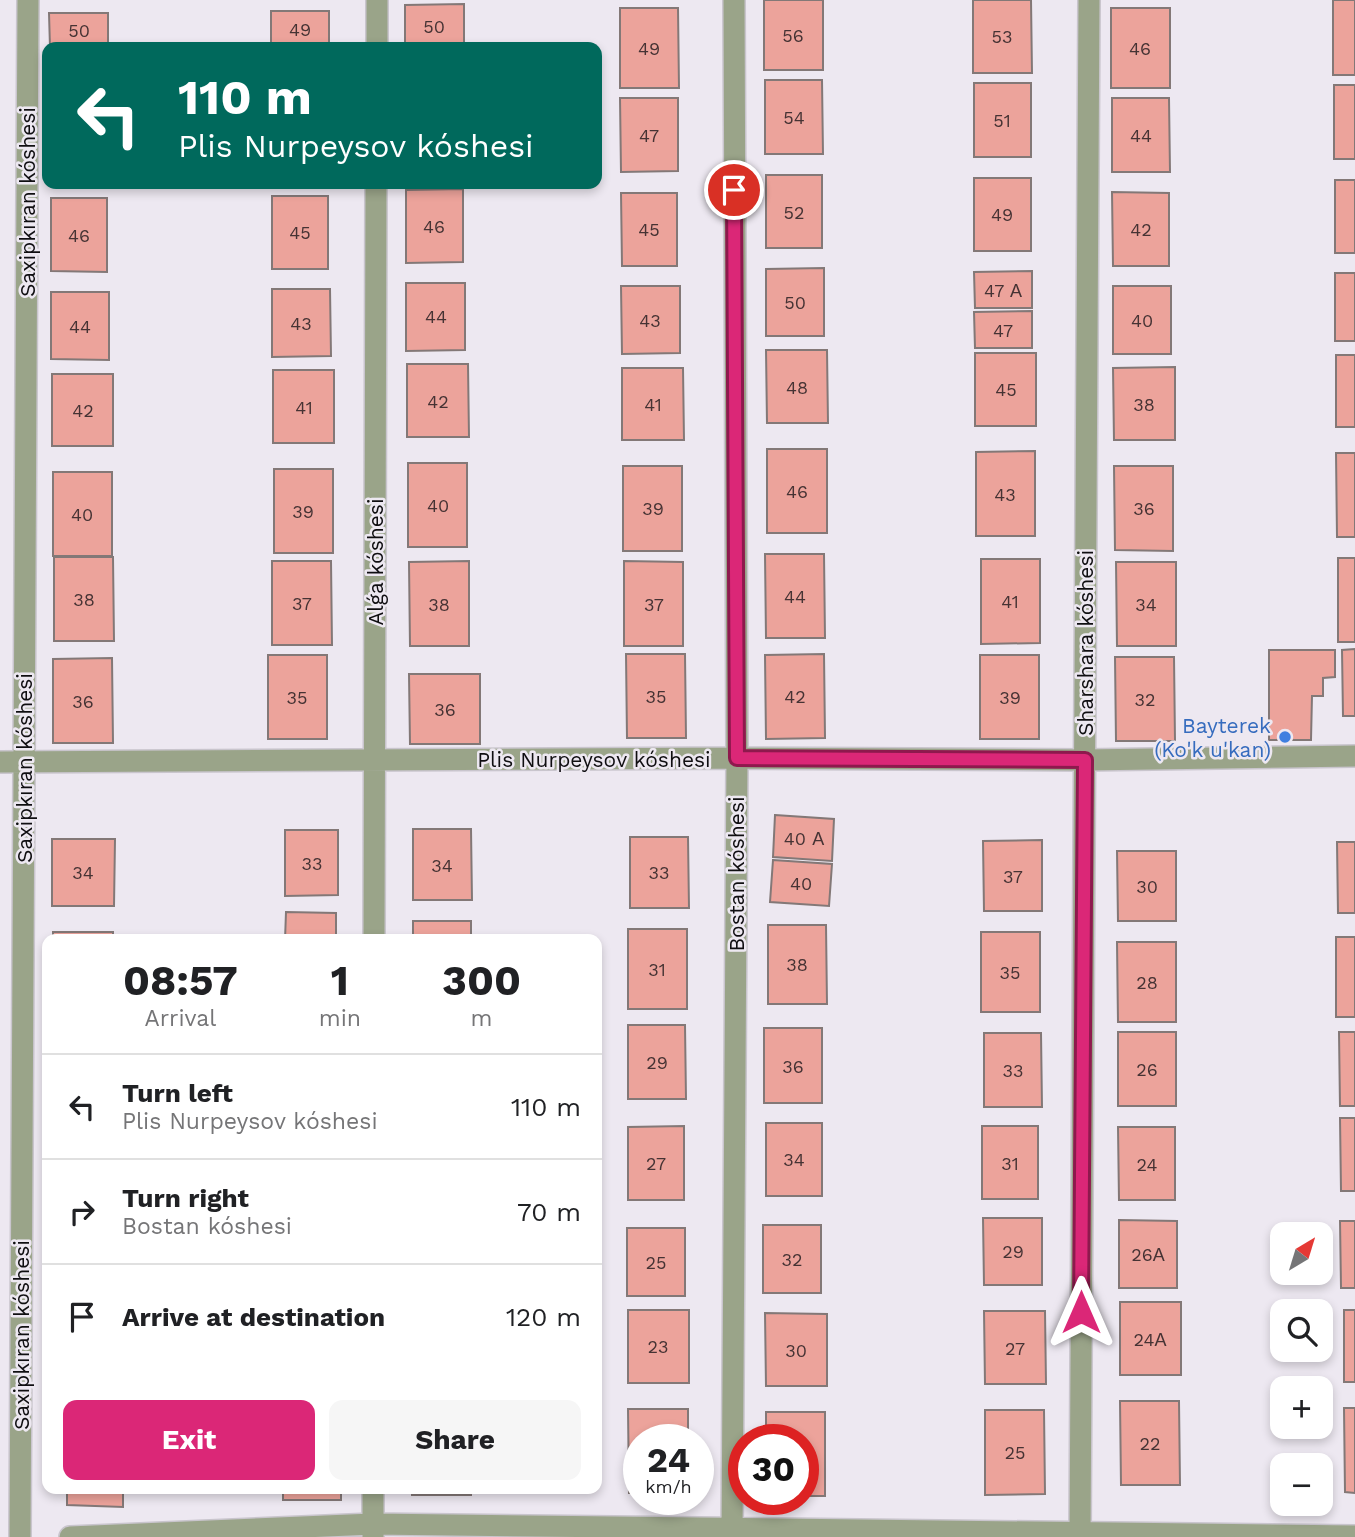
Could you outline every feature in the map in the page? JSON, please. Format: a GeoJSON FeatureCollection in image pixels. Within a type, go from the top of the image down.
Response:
{"type":"FeatureCollection","features":[{"type":"Feature","properties":{"kind":"street","name":"Saxipkıran kóshesi"},"geometry":{"type":"LineString","coordinates":[[20,1537],[28,0]]}},
{"type":"Feature","properties":{"kind":"street"},"geometry":{"type":"LineString","coordinates":[[377,0],[377,42]]}},
{"type":"Feature","properties":{"kind":"street","name":"Bostan kóshesi"},"geometry":{"type":"LineString","coordinates":[[732,1533],[737,758],[734,0]]}},
{"type":"Feature","properties":{"kind":"street","name":"Sharshara kóshesi"},"geometry":{"type":"LineString","coordinates":[[1080,1535],[1089,0]]}},
{"type":"Feature","properties":{"kind":"street","name":"Alǵa kóshesi"},"geometry":{"type":"LineString","coordinates":[[374,934],[376,189]]}},
{"type":"Feature","properties":{"kind":"street","name":"Plis Nurpeysov kóshesi"},"geometry":{"type":"LineString","coordinates":[[0,762],[737,758],[1085,760],[1355,755]]}},
{"type":"Feature","properties":{"kind":"street"},"geometry":{"type":"LineString","coordinates":[[373,1494],[373,1531]]}},
{"type":"Feature","properties":{"kind":"street"},"geometry":{"type":"LineString","coordinates":[[70,1537],[373,1531],[1355,1536]]}},
{"type":"Feature","properties":{"kind":"building"},"geometry":{"type":"Polygon","coordinates":[[[764,0],[823,0],[823,70],[764,70],[764,0]]]}},
{"type":"Feature","properties":{"kind":"building"},"geometry":{"type":"Polygon","coordinates":[[[973,0],[1031,0],[1032,73],[973,73],[973,0]]]}},
{"type":"Feature","properties":{"kind":"building"},"geometry":{"type":"Polygon","coordinates":[[[1333,0],[1355,0],[1355,75],[1333,75],[1333,0]]]}},
{"type":"Feature","properties":{"kind":"building"},"geometry":{"type":"Polygon","coordinates":[[[464,4],[464,42],[405,42],[405,5],[464,4]]]}},
{"type":"Feature","properties":{"kind":"building"},"geometry":{"type":"Polygon","coordinates":[[[620,8],[678,8],[679,88],[620,88],[620,8]]]}},
{"type":"Feature","properties":{"kind":"building"},"geometry":{"type":"Polygon","coordinates":[[[1111,8],[1170,8],[1170,88],[1111,88],[1111,8]]]}},
{"type":"Feature","properties":{"kind":"building"},"geometry":{"type":"Polygon","coordinates":[[[271,11],[329,11],[329,42],[271,42],[271,11]]]}},
{"type":"Feature","properties":{"kind":"building"},"geometry":{"type":"Polygon","coordinates":[[[49,13],[108,13],[108,42],[50,42],[49,13]]]}},
{"type":"Feature","properties":{"kind":"building"},"geometry":{"type":"Polygon","coordinates":[[[765,80],[822,80],[823,154],[765,154],[765,80]]]}},
{"type":"Feature","properties":{"kind":"building"},"geometry":{"type":"Polygon","coordinates":[[[974,83],[1031,83],[1031,157],[974,157],[974,83]]]}},
{"type":"Feature","properties":{"kind":"building"},"geometry":{"type":"Polygon","coordinates":[[[1334,85],[1355,85],[1355,159],[1334,159],[1334,85]]]}},
{"type":"Feature","properties":{"kind":"building"},"geometry":{"type":"Polygon","coordinates":[[[620,98],[678,98],[678,171],[621,172],[620,98]]]}},
{"type":"Feature","properties":{"kind":"building"},"geometry":{"type":"Polygon","coordinates":[[[1112,98],[1169,98],[1170,172],[1112,172],[1112,98]]]}},
{"type":"Feature","properties":{"kind":"building"},"geometry":{"type":"Polygon","coordinates":[[[766,175],[822,175],[822,248],[766,248],[766,175]]]}},
{"type":"Feature","properties":{"kind":"building"},"geometry":{"type":"Polygon","coordinates":[[[974,178],[1031,178],[1031,251],[974,251],[974,178]]]}},
{"type":"Feature","properties":{"kind":"building"},"geometry":{"type":"Polygon","coordinates":[[[1335,180],[1355,180],[1355,253],[1335,253],[1335,180]]]}},
{"type":"Feature","properties":{"kind":"building"},"geometry":{"type":"Polygon","coordinates":[[[463,189],[463,262],[406,263],[406,190],[463,189]]]}},
{"type":"Feature","properties":{"kind":"building"},"geometry":{"type":"Polygon","coordinates":[[[1112,192],[1169,193],[1169,266],[1113,266],[1112,192]]]}},
{"type":"Feature","properties":{"kind":"building"},"geometry":{"type":"Polygon","coordinates":[[[621,193],[677,193],[677,266],[622,266],[621,193]]]}},
{"type":"Feature","properties":{"kind":"building"},"geometry":{"type":"Polygon","coordinates":[[[272,196],[328,196],[328,269],[272,269],[272,196]]]}},
{"type":"Feature","properties":{"kind":"building"},"geometry":{"type":"Polygon","coordinates":[[[51,198],[107,198],[107,272],[51,271],[51,198]]]}},
{"type":"Feature","properties":{"kind":"building"},"geometry":{"type":"Polygon","coordinates":[[[824,268],[824,336],[766,336],[766,269],[824,268]]]}},
{"type":"Feature","properties":{"kind":"building"},"geometry":{"type":"Polygon","coordinates":[[[1032,271],[1032,308],[975,308],[974,272],[1032,271]]]}},
{"type":"Feature","properties":{"kind":"building"},"geometry":{"type":"Polygon","coordinates":[[[1335,273],[1355,273],[1355,341],[1335,341],[1335,273]]]}},
{"type":"Feature","properties":{"kind":"building"},"geometry":{"type":"Polygon","coordinates":[[[406,283],[465,283],[465,350],[406,351],[406,283]]]}},
{"type":"Feature","properties":{"kind":"building"},"geometry":{"type":"Polygon","coordinates":[[[621,286],[680,286],[680,353],[622,354],[621,286]]]}},
{"type":"Feature","properties":{"kind":"building"},"geometry":{"type":"Polygon","coordinates":[[[1113,286],[1171,286],[1171,354],[1113,354],[1113,286]]]}},
{"type":"Feature","properties":{"kind":"building"},"geometry":{"type":"Polygon","coordinates":[[[272,289],[330,289],[331,356],[272,357],[272,289]]]}},
{"type":"Feature","properties":{"kind":"building"},"geometry":{"type":"Polygon","coordinates":[[[51,292],[109,292],[109,360],[51,359],[51,292]]]}},
{"type":"Feature","properties":{"kind":"building"},"geometry":{"type":"Polygon","coordinates":[[[1032,311],[1032,348],[975,348],[974,312],[1032,311]]]}},
{"type":"Feature","properties":{"kind":"building"},"geometry":{"type":"Polygon","coordinates":[[[766,350],[827,350],[828,423],[767,423],[766,350]]]}},
{"type":"Feature","properties":{"kind":"building"},"geometry":{"type":"Polygon","coordinates":[[[975,353],[1036,353],[1036,426],[975,426],[975,353]]]}},
{"type":"Feature","properties":{"kind":"building"},"geometry":{"type":"Polygon","coordinates":[[[1336,355],[1355,355],[1355,427],[1336,427],[1336,355]]]}},
{"type":"Feature","properties":{"kind":"building"},"geometry":{"type":"Polygon","coordinates":[[[407,364],[468,364],[469,437],[407,437],[407,364]]]}},
{"type":"Feature","properties":{"kind":"building"},"geometry":{"type":"Polygon","coordinates":[[[1175,367],[1175,440],[1114,440],[1113,368],[1175,367]]]}},
{"type":"Feature","properties":{"kind":"building"},"geometry":{"type":"Polygon","coordinates":[[[622,368],[683,368],[684,440],[622,440],[622,368]]]}},
{"type":"Feature","properties":{"kind":"building"},"geometry":{"type":"Polygon","coordinates":[[[273,370],[334,370],[334,443],[273,443],[273,370]]]}},
{"type":"Feature","properties":{"kind":"building"},"geometry":{"type":"Polygon","coordinates":[[[52,374],[113,374],[113,446],[52,446],[52,374]]]}},
{"type":"Feature","properties":{"kind":"building"},"geometry":{"type":"Polygon","coordinates":[[[767,449],[827,449],[827,533],[767,533],[767,449]]]}},
{"type":"Feature","properties":{"kind":"building"},"geometry":{"type":"Polygon","coordinates":[[[1035,451],[1035,536],[976,536],[976,452],[1035,451]]]}},
{"type":"Feature","properties":{"kind":"building"},"geometry":{"type":"Polygon","coordinates":[[[1336,453],[1355,453],[1355,537],[1337,537],[1336,453]]]}},
{"type":"Feature","properties":{"kind":"building"},"geometry":{"type":"Polygon","coordinates":[[[408,463],[467,463],[467,547],[408,547],[408,463]]]}},
{"type":"Feature","properties":{"kind":"building"},"geometry":{"type":"Polygon","coordinates":[[[623,466],[682,466],[682,551],[623,551],[623,466]]]}},
{"type":"Feature","properties":{"kind":"building"},"geometry":{"type":"Polygon","coordinates":[[[1114,466],[1173,466],[1173,551],[1115,550],[1114,466]]]}},
{"type":"Feature","properties":{"kind":"building"},"geometry":{"type":"Polygon","coordinates":[[[274,469],[333,469],[333,553],[274,553],[274,469]]]}},
{"type":"Feature","properties":{"kind":"building"},"geometry":{"type":"Polygon","coordinates":[[[53,472],[112,472],[112,556],[53,556],[53,472]]]}},
{"type":"Feature","properties":{"kind":"building"},"geometry":{"type":"Polygon","coordinates":[[[765,554],[824,554],[825,638],[766,638],[765,554]]]}},
{"type":"Feature","properties":{"kind":"building"},"geometry":{"type":"Polygon","coordinates":[[[54,557],[113,557],[114,641],[54,641],[54,557]]]}},
{"type":"Feature","properties":{"kind":"building"},"geometry":{"type":"Polygon","coordinates":[[[1338,558],[1355,558],[1355,642],[1338,642],[1338,558]]]}},
{"type":"Feature","properties":{"kind":"building"},"geometry":{"type":"Polygon","coordinates":[[[981,559],[1040,559],[1040,643],[981,644],[981,559]]]}},
{"type":"Feature","properties":{"kind":"building"},"geometry":{"type":"Polygon","coordinates":[[[272,561],[331,561],[332,645],[272,645],[272,561]]]}},
{"type":"Feature","properties":{"kind":"building"},"geometry":{"type":"Polygon","coordinates":[[[469,561],[469,646],[410,646],[409,562],[469,561]]]}},
{"type":"Feature","properties":{"kind":"building"},"geometry":{"type":"Polygon","coordinates":[[[624,561],[683,562],[683,646],[624,646],[624,561]]]}},
{"type":"Feature","properties":{"kind":"building"},"geometry":{"type":"Polygon","coordinates":[[[1116,562],[1176,562],[1176,646],[1117,646],[1116,562]]]}},
{"type":"Feature","properties":{"kind":"building"},"geometry":{"type":"Polygon","coordinates":[[[1355,649],[1355,716],[1343,716],[1342,650],[1355,649]]]}},
{"type":"Feature","properties":{"kind":"building"},"geometry":{"type":"Polygon","coordinates":[[[1269,650],[1335,650],[1335,677],[1323,678],[1323,696],[1312,696],[1311,740],[1269,740],[1269,650]]]}},
{"type":"Feature","properties":{"kind":"building"},"geometry":{"type":"Polygon","coordinates":[[[626,654],[685,654],[686,738],[627,738],[626,654]]]}},
{"type":"Feature","properties":{"kind":"building"},"geometry":{"type":"Polygon","coordinates":[[[824,654],[825,738],[766,739],[765,655],[824,654]]]}},
{"type":"Feature","properties":{"kind":"building"},"geometry":{"type":"Polygon","coordinates":[[[268,655],[327,655],[327,739],[268,739],[268,655]]]}},
{"type":"Feature","properties":{"kind":"building"},"geometry":{"type":"Polygon","coordinates":[[[980,655],[1039,655],[1039,739],[980,739],[980,655]]]}},
{"type":"Feature","properties":{"kind":"building"},"geometry":{"type":"Polygon","coordinates":[[[1115,657],[1174,657],[1175,741],[1116,741],[1115,657]]]}},
{"type":"Feature","properties":{"kind":"building"},"geometry":{"type":"Polygon","coordinates":[[[112,658],[113,743],[53,743],[53,659],[112,658]]]}},
{"type":"Feature","properties":{"kind":"building"},"geometry":{"type":"Polygon","coordinates":[[[409,674],[480,674],[480,744],[410,744],[409,674]]]}},
{"type":"Feature","properties":{"kind":"building"},"geometry":{"type":"Polygon","coordinates":[[[775,815],[834,819],[832,861],[773,857],[775,815]]]}},
{"type":"Feature","properties":{"kind":"building"},"geometry":{"type":"Polygon","coordinates":[[[413,829],[471,829],[472,900],[413,900],[413,829]]]}},
{"type":"Feature","properties":{"kind":"building"},"geometry":{"type":"Polygon","coordinates":[[[285,830],[338,830],[338,895],[285,896],[285,830]]]}},
{"type":"Feature","properties":{"kind":"building"},"geometry":{"type":"Polygon","coordinates":[[[630,837],[688,837],[689,908],[630,908],[630,837]]]}},
{"type":"Feature","properties":{"kind":"building"},"geometry":{"type":"Polygon","coordinates":[[[52,839],[115,839],[114,906],[52,906],[52,839]]]}},
{"type":"Feature","properties":{"kind":"building"},"geometry":{"type":"Polygon","coordinates":[[[1042,840],[1042,911],[984,911],[983,841],[1042,840]]]}},
{"type":"Feature","properties":{"kind":"building"},"geometry":{"type":"Polygon","coordinates":[[[1337,842],[1355,842],[1355,913],[1338,913],[1337,842]]]}},
{"type":"Feature","properties":{"kind":"building"},"geometry":{"type":"Polygon","coordinates":[[[1117,851],[1176,851],[1176,921],[1118,921],[1117,851]]]}},
{"type":"Feature","properties":{"kind":"building"},"geometry":{"type":"Polygon","coordinates":[[[773,860],[832,864],[829,906],[770,902],[773,860]]]}},
{"type":"Feature","properties":{"kind":"building"},"geometry":{"type":"Polygon","coordinates":[[[286,912],[336,913],[336,934],[285,934],[286,912]]]}},
{"type":"Feature","properties":{"kind":"building"},"geometry":{"type":"Polygon","coordinates":[[[413,921],[471,921],[471,934],[413,934],[413,921]]]}},
{"type":"Feature","properties":{"kind":"building"},"geometry":{"type":"Polygon","coordinates":[[[768,925],[826,925],[827,1004],[768,1004],[768,925]]]}},
{"type":"Feature","properties":{"kind":"building"},"geometry":{"type":"Polygon","coordinates":[[[628,929],[687,929],[687,1009],[628,1009],[628,929]]]}},
{"type":"Feature","properties":{"kind":"building"},"geometry":{"type":"Polygon","coordinates":[[[53,932],[113,932],[113,934],[53,932]]]}},
{"type":"Feature","properties":{"kind":"building"},"geometry":{"type":"Polygon","coordinates":[[[981,932],[1040,932],[1040,1012],[981,1012],[981,932]]]}},
{"type":"Feature","properties":{"kind":"building"},"geometry":{"type":"Polygon","coordinates":[[[1336,937],[1355,937],[1355,1017],[1336,1017],[1336,937]]]}},
{"type":"Feature","properties":{"kind":"building"},"geometry":{"type":"Polygon","coordinates":[[[1117,942],[1176,942],[1176,1022],[1118,1022],[1117,942]]]}},
{"type":"Feature","properties":{"kind":"building"},"geometry":{"type":"Polygon","coordinates":[[[628,1025],[685,1025],[686,1099],[628,1099],[628,1025]]]}},
{"type":"Feature","properties":{"kind":"building"},"geometry":{"type":"Polygon","coordinates":[[[764,1028],[822,1028],[822,1103],[764,1103],[764,1028]]]}},
{"type":"Feature","properties":{"kind":"building"},"geometry":{"type":"Polygon","coordinates":[[[1118,1032],[1176,1032],[1176,1106],[1118,1106],[1118,1032]]]}},
{"type":"Feature","properties":{"kind":"building"},"geometry":{"type":"Polygon","coordinates":[[[1339,1032],[1355,1032],[1355,1106],[1340,1106],[1339,1032]]]}},
{"type":"Feature","properties":{"kind":"building"},"geometry":{"type":"Polygon","coordinates":[[[984,1033],[1041,1033],[1042,1107],[984,1107],[984,1033]]]}},
{"type":"Feature","properties":{"kind":"building"},"geometry":{"type":"Polygon","coordinates":[[[1340,1118],[1355,1118],[1355,1191],[1341,1191],[1340,1118]]]}},
{"type":"Feature","properties":{"kind":"building"},"geometry":{"type":"Polygon","coordinates":[[[766,1123],[822,1123],[822,1196],[766,1196],[766,1123]]]}},
{"type":"Feature","properties":{"kind":"building"},"geometry":{"type":"Polygon","coordinates":[[[684,1126],[684,1200],[628,1200],[628,1127],[684,1126]]]}},
{"type":"Feature","properties":{"kind":"building"},"geometry":{"type":"Polygon","coordinates":[[[982,1126],[1038,1126],[1038,1199],[982,1199],[982,1126]]]}},
{"type":"Feature","properties":{"kind":"building"},"geometry":{"type":"Polygon","coordinates":[[[1118,1127],[1175,1127],[1175,1200],[1119,1200],[1118,1127]]]}},
{"type":"Feature","properties":{"kind":"building"},"geometry":{"type":"Polygon","coordinates":[[[983,1218],[1042,1218],[1042,1285],[984,1285],[983,1218]]]}},
{"type":"Feature","properties":{"kind":"building"},"geometry":{"type":"Polygon","coordinates":[[[1119,1220],[1177,1221],[1177,1288],[1119,1288],[1119,1220]]]}},
{"type":"Feature","properties":{"kind":"building"},"geometry":{"type":"Polygon","coordinates":[[[1340,1221],[1355,1221],[1355,1288],[1341,1288],[1340,1221]]]}},
{"type":"Feature","properties":{"kind":"building"},"geometry":{"type":"Polygon","coordinates":[[[763,1225],[821,1225],[821,1293],[763,1293],[763,1225]]]}},
{"type":"Feature","properties":{"kind":"building"},"geometry":{"type":"Polygon","coordinates":[[[627,1228],[685,1228],[685,1296],[627,1296],[627,1228]]]}},
{"type":"Feature","properties":{"kind":"building"},"geometry":{"type":"Polygon","coordinates":[[[1120,1302],[1181,1302],[1181,1375],[1120,1375],[1120,1302]]]}},
{"type":"Feature","properties":{"kind":"building"},"geometry":{"type":"Polygon","coordinates":[[[628,1310],[689,1310],[689,1383],[628,1383],[628,1310]]]}},
{"type":"Feature","properties":{"kind":"building"},"geometry":{"type":"Polygon","coordinates":[[[1344,1310],[1355,1310],[1355,1382],[1344,1382],[1344,1310]]]}},
{"type":"Feature","properties":{"kind":"building"},"geometry":{"type":"Polygon","coordinates":[[[984,1311],[1045,1311],[1046,1384],[985,1384],[984,1311]]]}},
{"type":"Feature","properties":{"kind":"building"},"geometry":{"type":"Polygon","coordinates":[[[765,1313],[827,1314],[827,1386],[766,1386],[765,1313]]]}},
{"type":"Feature","properties":{"kind":"building"},"geometry":{"type":"Polygon","coordinates":[[[1120,1401],[1179,1401],[1180,1485],[1121,1485],[1120,1401]]]}},
{"type":"Feature","properties":{"kind":"building"},"geometry":{"type":"Polygon","coordinates":[[[1344,1408],[1355,1408],[1355,1493],[1345,1492],[1344,1408]]]}},
{"type":"Feature","properties":{"kind":"building"},"geometry":{"type":"Polygon","coordinates":[[[628,1409],[688,1409],[688,1424],[628,1424],[628,1409]]]}},
{"type":"Feature","properties":{"kind":"building"},"geometry":{"type":"Polygon","coordinates":[[[985,1410],[1044,1410],[1045,1494],[985,1495],[985,1410]]]}},
{"type":"Feature","properties":{"kind":"building"},"geometry":{"type":"Polygon","coordinates":[[[766,1412],[825,1412],[825,1496],[819,1496],[819,1424],[766,1424],[766,1412]]]}},
{"type":"Feature","properties":{"kind":"building"},"geometry":{"type":"Polygon","coordinates":[[[67,1494],[123,1494],[123,1507],[67,1505],[67,1494]]]}},
{"type":"Feature","properties":{"kind":"building"},"geometry":{"type":"Polygon","coordinates":[[[283,1494],[341,1494],[341,1500],[283,1500],[283,1494]]]}},
{"type":"Feature","properties":{"kind":"building"},"geometry":{"type":"Polygon","coordinates":[[[412,1494],[471,1494],[471,1495],[412,1494]]]}},
{"type":"Feature","properties":{"kind":"place","name":"Bayterek (Ko'k u'kan)"},"geometry":{"type":"Point","coordinates":[1285,737]}},
{"type":"Feature","properties":{"kind":"route"},"geometry":{"type":"LineString","coordinates":[[734,190],[737,758],[1085,760],[1081,1312]]}}]}
